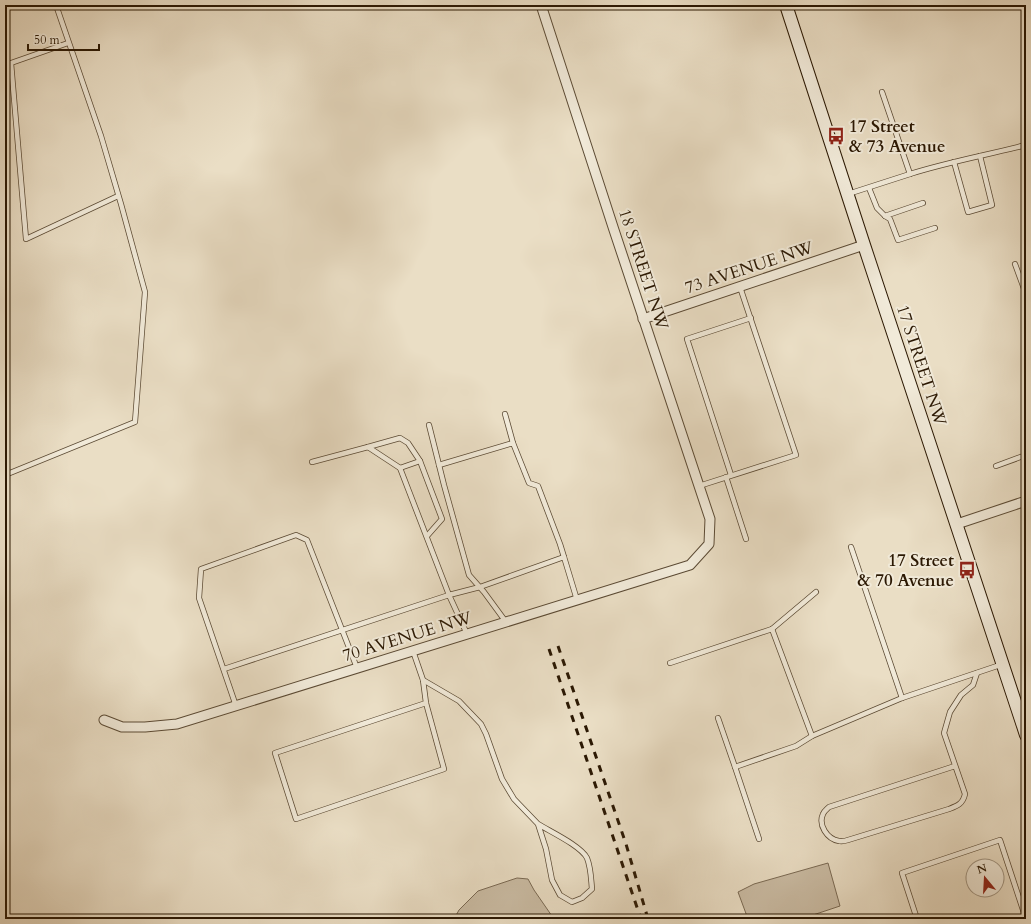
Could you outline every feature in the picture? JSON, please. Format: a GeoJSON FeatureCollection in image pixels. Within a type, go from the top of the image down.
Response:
{"type":"FeatureCollection","features":[{"type":"Feature","properties":{"kind":"main road","name":"17 STREET NW"},"geometry":{"type":"LineString","coordinates":[[786,5],[1026,735]]}},
{"type":"Feature","properties":{"kind":"street","name":"18 STREET NW"},"geometry":{"type":"LineString","coordinates":[[541,5],[710,519],[710,544]]}},
{"type":"Feature","properties":{"kind":"street","name":"73 AVENUE NW"},"geometry":{"type":"LineString","coordinates":[[643,319],[864,245]]}},
{"type":"Feature","properties":{"kind":"street"},"geometry":{"type":"LineString","coordinates":[[957,524],[1026,501]]}},
{"type":"Feature","properties":{"kind":"street","name":"70 AVENUE NW"},"geometry":{"type":"LineString","coordinates":[[104,720],[122,727],[145,727],[177,724],[690,565],[710,544]]}},
{"type":"Feature","properties":{"kind":"lane"},"geometry":{"type":"LineString","coordinates":[[5,475],[134,422],[145,292],[101,136],[56,5]]}},
{"type":"Feature","properties":{"kind":"lane"},"geometry":{"type":"LineString","coordinates":[[68,43],[11,63],[26,239],[118,196]]}},
{"type":"Feature","properties":{"kind":"lane"},"geometry":{"type":"LineString","coordinates":[[882,92],[910,174]]}},
{"type":"Feature","properties":{"kind":"lane"},"geometry":{"type":"LineString","coordinates":[[848,194],[910,174],[1026,145]]}},
{"type":"Feature","properties":{"kind":"lane"},"geometry":{"type":"LineString","coordinates":[[954,162],[968,212],[992,205],[980,156]]}},
{"type":"Feature","properties":{"kind":"lane"},"geometry":{"type":"LineString","coordinates":[[869,188],[877,208],[890,219],[898,240],[935,228]]}},
{"type":"Feature","properties":{"kind":"lane"},"geometry":{"type":"LineString","coordinates":[[885,216],[923,203]]}},
{"type":"Feature","properties":{"kind":"lane"},"geometry":{"type":"LineString","coordinates":[[1015,264],[1026,294]]}},
{"type":"Feature","properties":{"kind":"lane"},"geometry":{"type":"LineString","coordinates":[[699,486],[796,455],[740,287]]}},
{"type":"Feature","properties":{"kind":"lane"},"geometry":{"type":"LineString","coordinates":[[746,539],[729,476],[687,338],[751,318]]}},
{"type":"Feature","properties":{"kind":"lane"},"geometry":{"type":"LineString","coordinates":[[506,414],[513,443],[529,483],[538,486],[560,544],[577,600]]}},
{"type":"Feature","properties":{"kind":"lane"},"geometry":{"type":"LineString","coordinates":[[429,425],[469,576],[480,587],[506,622]]}},
{"type":"Feature","properties":{"kind":"lane"},"geometry":{"type":"LineString","coordinates":[[312,462],[400,438],[408,443],[420,460],[442,519],[427,536]]}},
{"type":"Feature","properties":{"kind":"lane"},"geometry":{"type":"LineString","coordinates":[[439,465],[513,443]]}},
{"type":"Feature","properties":{"kind":"lane"},"geometry":{"type":"LineString","coordinates":[[368,447],[400,468],[449,595],[467,634]]}},
{"type":"Feature","properties":{"kind":"lane"},"geometry":{"type":"LineString","coordinates":[[996,466],[1026,455]]}},
{"type":"Feature","properties":{"kind":"lane"},"geometry":{"type":"LineString","coordinates":[[400,468],[420,460]]}},
{"type":"Feature","properties":{"kind":"lane"},"geometry":{"type":"LineString","coordinates":[[236,706],[199,598],[201,569],[296,535],[307,540],[357,668]]}},
{"type":"Feature","properties":{"kind":"lane"},"geometry":{"type":"LineString","coordinates":[[851,547],[902,698]]}},
{"type":"Feature","properties":{"kind":"lane"},"geometry":{"type":"LineString","coordinates":[[224,669],[449,595],[480,587],[564,558]]}},
{"type":"Feature","properties":{"kind":"lane"},"geometry":{"type":"LineString","coordinates":[[670,663],[772,629],[816,592]]}},
{"type":"Feature","properties":{"kind":"lane"},"geometry":{"type":"LineString","coordinates":[[772,629],[812,736]]}},
{"type":"Feature","properties":{"kind":"lane"},"geometry":{"type":"LineString","coordinates":[[413,651],[423,680],[426,703],[444,769],[296,818],[275,752],[426,703]]}},
{"type":"Feature","properties":{"kind":"lane"},"geometry":{"type":"LineString","coordinates":[[735,767],[796,746],[812,736],[902,698],[1003,664]]}},
{"type":"Feature","properties":{"kind":"lane"},"geometry":{"type":"LineString","coordinates":[[955,766],[829,807],[823,813],[821,820],[822,828],[830,837],[839,842],[949,809],[959,805],[964,800],[965,794],[944,733],[950,712],[961,695],[973,685],[977,673]]}},
{"type":"Feature","properties":{"kind":"lane"},"geometry":{"type":"LineString","coordinates":[[423,680],[459,701],[481,724],[502,779],[514,799],[538,824],[579,848],[586,857],[591,871],[592,889],[582,898],[572,902],[560,895],[552,880],[546,849],[538,824]]}},
{"type":"Feature","properties":{"kind":"lane"},"geometry":{"type":"LineString","coordinates":[[718,718],[759,839]]}},
{"type":"Feature","properties":{"kind":"lane"},"geometry":{"type":"LineString","coordinates":[[917,919],[902,872],[1000,840],[1026,919]]}},
{"type":"Feature","properties":{"kind":"shaded area"},"geometry":{"type":"Polygon","coordinates":[[[828,863],[840,906],[801,919],[748,919],[738,892],[754,884],[828,863]]]}},
{"type":"Feature","properties":{"kind":"shaded area"},"geometry":{"type":"Polygon","coordinates":[[[517,878],[528,879],[554,919],[454,919],[459,910],[478,891],[517,878]]]}},
{"type":"Feature","properties":{"kind":"railway"},"geometry":{"type":"LineString","coordinates":[[558,646],[626,844],[648,919]]}},
{"type":"Feature","properties":{"kind":"railway"},"geometry":{"type":"LineString","coordinates":[[549,649],[641,919]]}},
{"type":"Feature","properties":{"kind":"place","name":"17 Street & 73 Avenue"},"geometry":{"type":"Point","coordinates":[836,136]}},
{"type":"Feature","properties":{"kind":"place","name":"17 Street & 70 Avenue"},"geometry":{"type":"Point","coordinates":[967,570]}}]}
